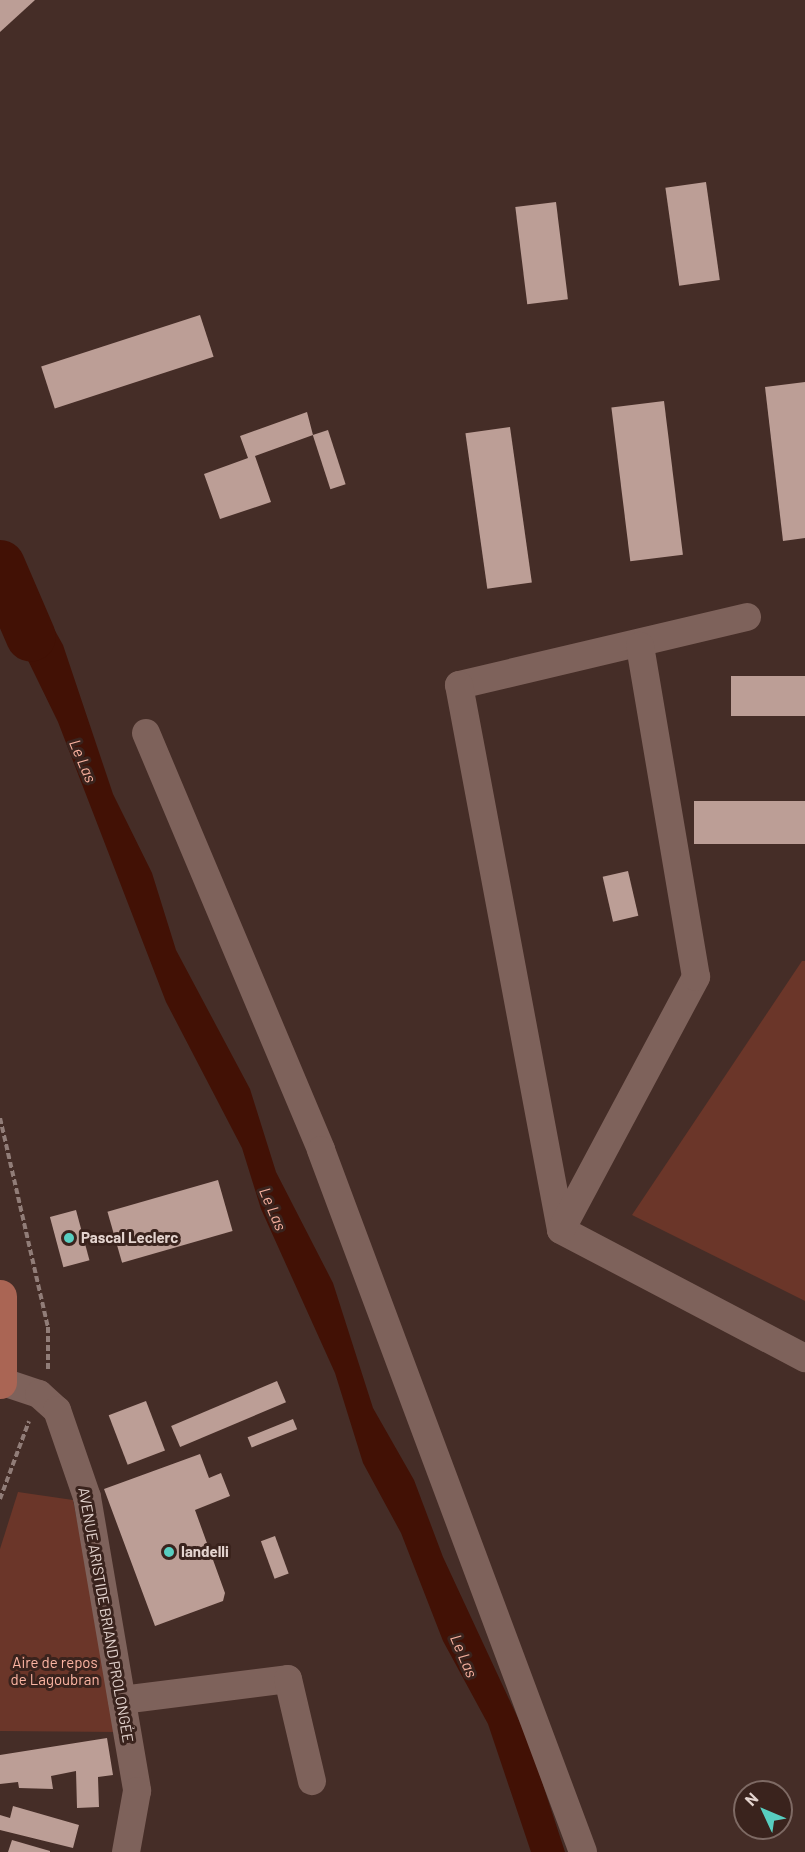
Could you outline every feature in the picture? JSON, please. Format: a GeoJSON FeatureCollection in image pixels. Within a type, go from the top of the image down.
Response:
{"type":"FeatureCollection","features":[{"type":"Feature","properties":{"kind":"main road"},"geometry":{"type":"LineString","coordinates":[[0,1301],[0,1381]]}},
{"type":"Feature","properties":{"kind":"street"},"geometry":{"type":"LineString","coordinates":[[561,1230],[459,685],[639,646],[747,617]]}},
{"type":"Feature","properties":{"kind":"street"},"geometry":{"type":"LineString","coordinates":[[561,1230],[696,977],[639,646]]}},
{"type":"Feature","properties":{"kind":"street"},"geometry":{"type":"LineString","coordinates":[[146,733],[321,1150],[583,1852]]}},
{"type":"Feature","properties":{"kind":"street"},"geometry":{"type":"LineString","coordinates":[[561,1230],[805,1358]]}},
{"type":"Feature","properties":{"kind":"street","name":"AVENUE ARISTIDE BRIAND PROLONGÉE"},"geometry":{"type":"LineString","coordinates":[[0,1381],[39,1394],[57,1410],[69,1435],[87,1497],[137,1791],[126,1852]]}},
{"type":"Feature","properties":{"kind":"street"},"geometry":{"type":"LineString","coordinates":[[122,1700],[288,1679],[312,1781]]}},
{"type":"Feature","properties":{"kind":"green space"},"geometry":{"type":"Polygon","coordinates":[[[802,961],[805,961],[805,1301],[632,1215],[802,961]]]}},
{"type":"Feature","properties":{"kind":"green space","name":"Aire de repos de Lagoubran"},"geometry":{"type":"Polygon","coordinates":[[[18,1492],[73,1500],[119,1732],[0,1731],[0,1549],[18,1492]]]}},
{"type":"Feature","properties":{"kind":"water"},"geometry":{"type":"Polygon","coordinates":[[[19,566],[63,645],[113,794],[152,873],[176,950],[250,1089],[276,1172],[333,1283],[373,1408],[414,1480],[443,1557],[529,1742],[565,1852],[531,1852],[488,1724],[443,1641],[401,1533],[363,1463],[335,1373],[261,1209],[242,1148],[166,1002],[58,722],[0,603],[0,576],[19,566]]]}},
{"type":"Feature","properties":{"kind":"building"},"geometry":{"type":"Polygon","coordinates":[[[0,0],[35,0],[0,32],[0,0]]]}},
{"type":"Feature","properties":{"kind":"building"},"geometry":{"type":"Polygon","coordinates":[[[706,182],[720,280],[679,286],[665,188],[706,182]]]}},
{"type":"Feature","properties":{"kind":"building"},"geometry":{"type":"Polygon","coordinates":[[[556,202],[568,299],[527,304],[515,207],[556,202]]]}},
{"type":"Feature","properties":{"kind":"building"},"geometry":{"type":"Polygon","coordinates":[[[200,315],[214,357],[55,408],[41,367],[200,315]]]}},
{"type":"Feature","properties":{"kind":"building"},"geometry":{"type":"Polygon","coordinates":[[[805,382],[805,538],[783,541],[765,387],[805,382]]]}},
{"type":"Feature","properties":{"kind":"building"},"geometry":{"type":"Polygon","coordinates":[[[664,401],[683,555],[630,561],[611,407],[664,401]]]}},
{"type":"Feature","properties":{"kind":"building"},"geometry":{"type":"Polygon","coordinates":[[[307,412],[313,435],[255,456],[271,502],[220,519],[204,474],[248,458],[240,436],[307,412]]]}},
{"type":"Feature","properties":{"kind":"building"},"geometry":{"type":"Polygon","coordinates":[[[510,427],[532,582],[487,589],[465,433],[510,427]]]}},
{"type":"Feature","properties":{"kind":"building"},"geometry":{"type":"Polygon","coordinates":[[[328,430],[346,484],[330,489],[313,435],[328,430]]]}},
{"type":"Feature","properties":{"kind":"building"},"geometry":{"type":"Polygon","coordinates":[[[731,676],[805,676],[805,716],[731,716],[731,676]]]}},
{"type":"Feature","properties":{"kind":"building"},"geometry":{"type":"Polygon","coordinates":[[[694,801],[805,801],[805,844],[694,844],[694,801]]]}},
{"type":"Feature","properties":{"kind":"building"},"geometry":{"type":"Polygon","coordinates":[[[628,871],[638,916],[613,922],[603,877],[628,871]]]}},
{"type":"Feature","properties":{"kind":"building"},"geometry":{"type":"Polygon","coordinates":[[[218,1180],[233,1231],[122,1263],[107,1212],[218,1180]]]}},
{"type":"Feature","properties":{"kind":"building","name":"Pascal Leclerc"},"geometry":{"type":"Polygon","coordinates":[[[76,1210],[89,1260],[63,1267],[50,1217],[76,1210]]]}},
{"type":"Feature","properties":{"kind":"building"},"geometry":{"type":"Polygon","coordinates":[[[277,1381],[286,1402],[180,1447],[171,1426],[277,1381]]]}},
{"type":"Feature","properties":{"kind":"building"},"geometry":{"type":"Polygon","coordinates":[[[146,1401],[165,1450],[128,1465],[109,1415],[146,1401]]]}},
{"type":"Feature","properties":{"kind":"building"},"geometry":{"type":"Polygon","coordinates":[[[293,1419],[297,1429],[252,1448],[248,1437],[293,1419]]]}},
{"type":"Feature","properties":{"kind":"building","name":"Iandelli"},"geometry":{"type":"Polygon","coordinates":[[[200,1454],[209,1478],[221,1473],[230,1496],[195,1510],[225,1593],[223,1601],[155,1626],[104,1489],[200,1454]]]}},
{"type":"Feature","properties":{"kind":"building"},"geometry":{"type":"Polygon","coordinates":[[[275,1536],[289,1574],[275,1579],[261,1541],[275,1536]]]}},
{"type":"Feature","properties":{"kind":"building"},"geometry":{"type":"Polygon","coordinates":[[[107,1738],[113,1775],[98,1777],[99,1807],[77,1808],[76,1771],[51,1776],[53,1789],[19,1788],[18,1782],[0,1784],[0,1755],[107,1738]]]}},
{"type":"Feature","properties":{"kind":"building"},"geometry":{"type":"Polygon","coordinates":[[[13,1806],[79,1825],[73,1848],[0,1830],[0,1815],[10,1818],[13,1806]]]}},
{"type":"Feature","properties":{"kind":"building"},"geometry":{"type":"Polygon","coordinates":[[[12,1840],[50,1851],[50,1852],[8,1852],[12,1840]]]}},
{"type":"Feature","properties":{"kind":"waterway","name":"Le Las"},"geometry":{"type":"LineString","coordinates":[[0,565],[31,637]]}},
{"type":"Feature","properties":{"kind":"place","name":"Pascal Leclerc"},"geometry":{"type":"Point","coordinates":[69,1238]}},
{"type":"Feature","properties":{"kind":"place","name":"Iandelli"},"geometry":{"type":"Point","coordinates":[169,1552]}}]}
